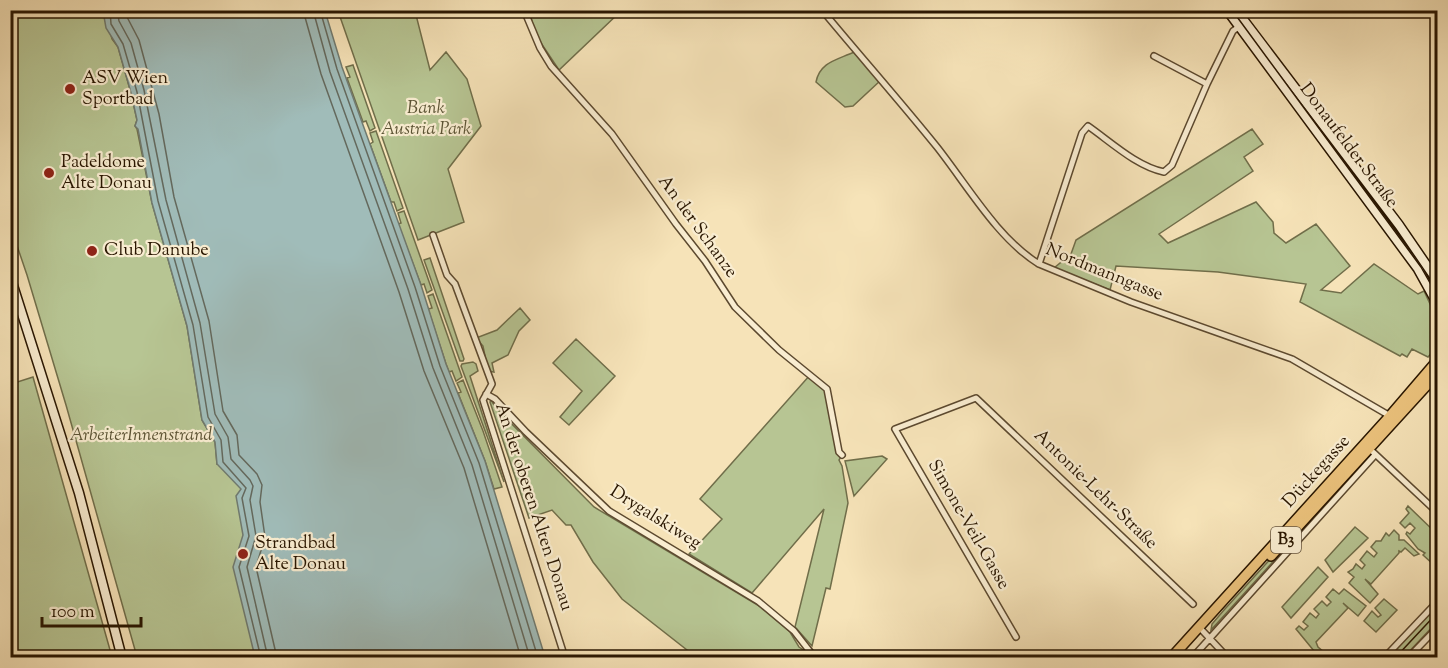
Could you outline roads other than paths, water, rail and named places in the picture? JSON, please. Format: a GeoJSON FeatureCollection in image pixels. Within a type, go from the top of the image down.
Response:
{"type":"FeatureCollection","features":[{"type":"Feature","properties":{"kind":"main road","name":"Donaufelder Straße"},"geometry":{"type":"LineString","coordinates":[[1227,10],[1242,25],[1399,225],[1437,282]]}},
{"type":"Feature","properties":{"kind":"main road","name":"Donaufelder Straße"},"geometry":{"type":"LineString","coordinates":[[1236,10],[1242,25],[1418,269],[1437,305]]}},
{"type":"Feature","properties":{"kind":"main road"},"geometry":{"type":"LineString","coordinates":[[10,276],[79,493],[122,657]]}},
{"type":"Feature","properties":{"kind":"main road","name":"Dückegasse"},"geometry":{"type":"LineString","coordinates":[[1172,657],[1370,449],[1437,360]]}},
{"type":"Feature","properties":{"kind":"main road","name":"Dückegasse"},"geometry":{"type":"LineString","coordinates":[[1392,419],[1437,373]]}},
{"type":"Feature","properties":{"kind":"main road","name":"Dückegasse"},"geometry":{"type":"LineString","coordinates":[[1179,657],[1201,629]]}},
{"type":"Feature","properties":{"kind":"street","name":"An der Schanze"},"geometry":{"type":"LineString","coordinates":[[524,10],[540,48],[551,66],[612,134],[705,261],[735,307],[779,350],[827,389],[838,452],[842,455]]}},
{"type":"Feature","properties":{"kind":"street","name":"Nordmanngasse"},"geometry":{"type":"LineString","coordinates":[[822,10],[938,149],[1008,238],[1026,256],[1039,264],[1131,302],[1292,359],[1392,419]]}},
{"type":"Feature","properties":{"kind":"street"},"geometry":{"type":"LineString","coordinates":[[1039,264],[1082,133],[1088,126],[1120,150],[1164,172],[1172,165],[1207,84],[1233,32],[1242,25]]}},
{"type":"Feature","properties":{"kind":"street"},"geometry":{"type":"LineString","coordinates":[[1154,56],[1207,84]]}},
{"type":"Feature","properties":{"kind":"street","name":"An der oberen Alten Donau"},"geometry":{"type":"LineString","coordinates":[[433,235],[447,275],[455,284],[492,384],[483,400],[565,657]]}},
{"type":"Feature","properties":{"kind":"street","name":"Drygalskiweg"},"geometry":{"type":"LineString","coordinates":[[486,394],[495,399],[533,440],[609,511],[758,601],[794,631],[815,657]]}},
{"type":"Feature","properties":{"kind":"street","name":"Antonie-Lehr-Straße"},"geometry":{"type":"LineString","coordinates":[[895,429],[976,398],[1193,604]]}},
{"type":"Feature","properties":{"kind":"street","name":"Simone-Veil-Gasse"},"geometry":{"type":"LineString","coordinates":[[895,429],[1016,637]]}},
{"type":"Feature","properties":{"kind":"street"},"geometry":{"type":"LineString","coordinates":[[1370,449],[1437,513]]}},
{"type":"Feature","properties":{"kind":"street","name":"Dückegasse"},"geometry":{"type":"LineString","coordinates":[[1192,657],[1370,449]]}},
{"type":"Feature","properties":{"kind":"street"},"geometry":{"type":"LineString","coordinates":[[1384,657],[1437,601]]}},
{"type":"Feature","properties":{"kind":"street"},"geometry":{"type":"LineString","coordinates":[[1408,657],[1437,627]]}},
{"type":"Feature","properties":{"kind":"street"},"geometry":{"type":"LineString","coordinates":[[1201,629],[1228,657]]}},
{"type":"Feature","properties":{"kind":"water"},"geometry":{"type":"Polygon","coordinates":[[[103,11],[325,11],[342,67],[421,285],[446,364],[485,461],[545,657],[255,657],[233,567],[243,535],[236,496],[241,489],[217,464],[215,442],[202,420],[187,326],[152,203],[138,129],[135,126],[137,120],[131,93],[118,47],[106,28],[103,11]]]}},
{"type":"Feature","properties":{"kind":"tram line"},"geometry":{"type":"LineString","coordinates":[[1232,10],[1421,267],[1438,297]]}},
{"type":"Feature","properties":{"kind":"tram line"},"geometry":{"type":"LineString","coordinates":[[1395,658],[1438,612]]}},
{"type":"Feature","properties":{"kind":"place","name":"ASV Wien Sportbad"},"geometry":{"type":"Point","coordinates":[70,89]}},
{"type":"Feature","properties":{"kind":"place","name":"Padeldome Alte Donau"},"geometry":{"type":"Point","coordinates":[49,173]}},
{"type":"Feature","properties":{"kind":"place","name":"Club Danube"},"geometry":{"type":"Point","coordinates":[92,251]}},
{"type":"Feature","properties":{"kind":"place","name":"Strandbad Alte Donau"},"geometry":{"type":"Point","coordinates":[243,554]}},
{"type":"Feature","properties":{"kind":"park label","name":"Bank Austria Park"},"geometry":{"type":"Point","coordinates":[426,119]}},
{"type":"Feature","properties":{"kind":"park label","name":"ArbeiterInnenstrand"},"geometry":{"type":"Point","coordinates":[141,436]}}]}
